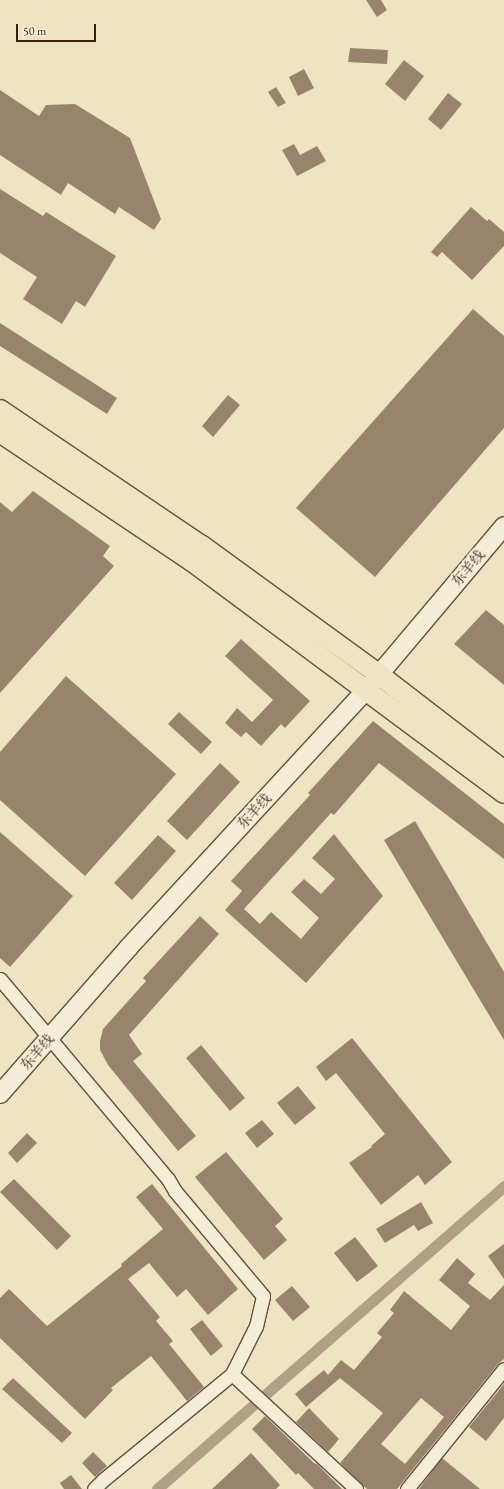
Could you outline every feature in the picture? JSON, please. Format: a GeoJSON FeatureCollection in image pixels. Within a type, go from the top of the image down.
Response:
{"type":"FeatureCollection","features":[{"type":"Feature","properties":{"kind":"main road"},"geometry":{"type":"LineString","coordinates":[[0,410],[202,546],[378,674],[504,771]]}},
{"type":"Feature","properties":{"kind":"main road"},"geometry":{"type":"LineString","coordinates":[[0,432],[192,561],[504,793]]}},
{"type":"Feature","properties":{"kind":"main road","name":"东羊线"},"geometry":{"type":"LineString","coordinates":[[0,1094],[129,947],[366,690],[504,526]]}},
{"type":"Feature","properties":{"kind":"street"},"geometry":{"type":"LineString","coordinates":[[0,979],[168,1179],[175,1191],[263,1296],[256,1326],[232,1374],[104,1479],[94,1489]]}},
{"type":"Feature","properties":{"kind":"street"},"geometry":{"type":"LineString","coordinates":[[407,1489],[504,1369]]}},
{"type":"Feature","properties":{"kind":"street"},"geometry":{"type":"LineString","coordinates":[[232,1374],[356,1489]]}},
{"type":"Feature","properties":{"kind":"building"},"geometry":{"type":"Polygon","coordinates":[[[366,0],[381,0],[387,10],[377,17],[366,0]]]}},
{"type":"Feature","properties":{"kind":"building"},"geometry":{"type":"Polygon","coordinates":[[[350,48],[388,50],[387,64],[348,62],[350,48]]]}},
{"type":"Feature","properties":{"kind":"building"},"geometry":{"type":"Polygon","coordinates":[[[404,60],[424,76],[405,101],[385,84],[404,60]]]}},
{"type":"Feature","properties":{"kind":"building"},"geometry":{"type":"Polygon","coordinates":[[[304,69],[314,88],[298,96],[289,77],[304,69]]]}},
{"type":"Feature","properties":{"kind":"building"},"geometry":{"type":"Polygon","coordinates":[[[276,87],[286,103],[278,107],[268,92],[276,87]]]}},
{"type":"Feature","properties":{"kind":"building"},"geometry":{"type":"Polygon","coordinates":[[[0,90],[39,116],[46,105],[75,104],[130,138],[161,219],[154,230],[119,207],[115,214],[68,183],[61,195],[0,155],[0,90]]]}},
{"type":"Feature","properties":{"kind":"building"},"geometry":{"type":"Polygon","coordinates":[[[448,93],[462,104],[441,130],[428,119],[448,93]]]}},
{"type":"Feature","properties":{"kind":"building"},"geometry":{"type":"Polygon","coordinates":[[[294,144],[300,155],[317,146],[326,161],[297,176],[282,150],[294,144]]]}},
{"type":"Feature","properties":{"kind":"building"},"geometry":{"type":"Polygon","coordinates":[[[0,189],[43,216],[46,212],[116,256],[85,307],[76,301],[62,324],[23,299],[37,277],[0,253],[0,189]]]}},
{"type":"Feature","properties":{"kind":"building"},"geometry":{"type":"Polygon","coordinates":[[[471,207],[487,221],[489,219],[504,232],[504,246],[472,280],[442,252],[437,257],[431,252],[471,207]]]}},
{"type":"Feature","properties":{"kind":"building"},"geometry":{"type":"Polygon","coordinates":[[[473,309],[504,336],[504,428],[375,577],[296,508],[473,309]]]}},
{"type":"Feature","properties":{"kind":"building"},"geometry":{"type":"Polygon","coordinates":[[[0,323],[117,398],[107,414],[0,346],[0,323]]]}},
{"type":"Feature","properties":{"kind":"building"},"geometry":{"type":"Polygon","coordinates":[[[228,395],[240,405],[213,437],[202,426],[228,395]]]}},
{"type":"Feature","properties":{"kind":"building"},"geometry":{"type":"Polygon","coordinates":[[[33,491],[110,546],[103,556],[114,566],[0,693],[0,502],[12,512],[33,491]]]}},
{"type":"Feature","properties":{"kind":"building"},"geometry":{"type":"Polygon","coordinates":[[[486,610],[504,625],[504,685],[454,644],[486,610]]]}},
{"type":"Feature","properties":{"kind":"building"},"geometry":{"type":"Polygon","coordinates":[[[241,639],[310,701],[285,728],[281,724],[261,746],[246,732],[241,737],[225,723],[237,708],[252,722],[273,700],[225,656],[241,639]]]}},
{"type":"Feature","properties":{"kind":"building"},"geometry":{"type":"Polygon","coordinates":[[[66,676],[176,774],[85,876],[0,800],[0,752],[66,676]]]}},
{"type":"Feature","properties":{"kind":"building"},"geometry":{"type":"Polygon","coordinates":[[[179,712],[212,742],[201,754],[168,724],[179,712]]]}},
{"type":"Feature","properties":{"kind":"building"},"geometry":{"type":"Polygon","coordinates":[[[373,721],[504,824],[504,859],[379,763],[334,815],[331,813],[244,909],[260,924],[271,912],[301,939],[319,918],[291,892],[304,879],[321,894],[335,879],[312,858],[334,834],[383,896],[306,983],[225,910],[242,891],[231,881],[310,795],[308,793],[373,721]]]}},
{"type":"Feature","properties":{"kind":"building"},"geometry":{"type":"Polygon","coordinates":[[[220,763],[240,782],[187,840],[167,821],[220,763]]]}},
{"type":"Feature","properties":{"kind":"building"},"geometry":{"type":"Polygon","coordinates":[[[415,821],[504,972],[504,1040],[384,840],[415,821]]]}},
{"type":"Feature","properties":{"kind":"building"},"geometry":{"type":"Polygon","coordinates":[[[0,832],[73,896],[10,967],[0,958],[0,832]]]}},
{"type":"Feature","properties":{"kind":"building"},"geometry":{"type":"Polygon","coordinates":[[[158,835],[176,851],[132,900],[114,883],[158,835]]]}},
{"type":"Feature","properties":{"kind":"building"},"geometry":{"type":"Polygon","coordinates":[[[200,916],[219,934],[129,1035],[142,1054],[133,1061],[196,1136],[178,1151],[108,1065],[100,1050],[100,1041],[103,1029],[146,981],[143,978],[200,916]]]}},
{"type":"Feature","properties":{"kind":"building"},"geometry":{"type":"Polygon","coordinates":[[[352,1038],[452,1162],[425,1185],[418,1175],[381,1205],[349,1163],[372,1147],[371,1146],[385,1134],[336,1073],[326,1081],[316,1067],[352,1038]]]}},
{"type":"Feature","properties":{"kind":"building"},"geometry":{"type":"Polygon","coordinates":[[[201,1045],[245,1098],[230,1111],[186,1058],[201,1045]]]}},
{"type":"Feature","properties":{"kind":"building"},"geometry":{"type":"Polygon","coordinates":[[[298,1086],[316,1108],[295,1125],[277,1103],[298,1086]]]}},
{"type":"Feature","properties":{"kind":"building"},"geometry":{"type":"Polygon","coordinates":[[[262,1120],[274,1134],[257,1148],[245,1133],[262,1120]]]}},
{"type":"Feature","properties":{"kind":"building"},"geometry":{"type":"Polygon","coordinates":[[[27,1133],[37,1143],[17,1163],[8,1153],[27,1133]]]}},
{"type":"Feature","properties":{"kind":"building"},"geometry":{"type":"Polygon","coordinates":[[[226,1152],[283,1219],[275,1226],[287,1240],[264,1260],[195,1177],[226,1152]]]}},
{"type":"Feature","properties":{"kind":"building"},"geometry":{"type":"Polygon","coordinates":[[[14,1179],[71,1236],[57,1250],[0,1192],[14,1179]]]}},
{"type":"Feature","properties":{"kind":"building"},"geometry":{"type":"Polygon","coordinates":[[[152,1184],[238,1289],[208,1315],[186,1289],[177,1297],[149,1263],[128,1279],[160,1317],[156,1321],[173,1341],[169,1344],[204,1387],[187,1401],[151,1356],[111,1388],[113,1390],[85,1419],[0,1338],[0,1298],[9,1289],[47,1326],[122,1266],[121,1264],[163,1229],[136,1197],[152,1184]]]}},
{"type":"Feature","properties":{"kind":"building"},"geometry":{"type":"Polygon","coordinates":[[[421,1202],[433,1223],[418,1231],[414,1225],[385,1243],[376,1229],[421,1202]]]}},
{"type":"Feature","properties":{"kind":"building"},"geometry":{"type":"Polygon","coordinates":[[[355,1237],[378,1266],[357,1282],[334,1253],[355,1237]]]}},
{"type":"Feature","properties":{"kind":"building"},"geometry":{"type":"Polygon","coordinates":[[[504,1244],[504,1279],[488,1256],[504,1244]]]}},
{"type":"Feature","properties":{"kind":"building"},"geometry":{"type":"Polygon","coordinates":[[[457,1258],[475,1274],[468,1283],[490,1300],[504,1285],[504,1359],[498,1364],[397,1489],[367,1489],[340,1463],[383,1413],[340,1378],[306,1407],[295,1394],[324,1370],[328,1375],[341,1360],[354,1370],[382,1337],[377,1333],[394,1313],[390,1310],[404,1291],[451,1330],[470,1306],[439,1280],[457,1258]],[[421,1398],[381,1444],[405,1464],[444,1417],[421,1398]]]}},
{"type":"Feature","properties":{"kind":"building"},"geometry":{"type":"Polygon","coordinates":[[[292,1286],[310,1307],[293,1321],[275,1300],[292,1286]]]}},
{"type":"Feature","properties":{"kind":"building"},"geometry":{"type":"Polygon","coordinates":[[[202,1320],[223,1346],[211,1356],[190,1329],[202,1320]]]}},
{"type":"Feature","properties":{"kind":"building"},"geometry":{"type":"Polygon","coordinates":[[[13,1378],[72,1433],[62,1443],[2,1389],[13,1378]]]}},
{"type":"Feature","properties":{"kind":"building"},"geometry":{"type":"Polygon","coordinates":[[[504,1384],[504,1418],[486,1441],[469,1427],[504,1384]]]}},
{"type":"Feature","properties":{"kind":"building"},"geometry":{"type":"Polygon","coordinates":[[[309,1408],[339,1439],[328,1452],[296,1422],[309,1408]]]}},
{"type":"Feature","properties":{"kind":"building"},"geometry":{"type":"Polygon","coordinates":[[[265,1416],[342,1489],[314,1489],[298,1473],[296,1475],[252,1429],[265,1416]]]}},
{"type":"Feature","properties":{"kind":"building"},"geometry":{"type":"Polygon","coordinates":[[[93,1452],[107,1466],[95,1477],[82,1463],[93,1452]]]}},
{"type":"Feature","properties":{"kind":"building"},"geometry":{"type":"Polygon","coordinates":[[[251,1453],[280,1485],[276,1489],[212,1489],[251,1453]]]}},
{"type":"Feature","properties":{"kind":"building"},"geometry":{"type":"Polygon","coordinates":[[[442,1458],[480,1489],[419,1489],[442,1458]]]}},
{"type":"Feature","properties":{"kind":"building"},"geometry":{"type":"Polygon","coordinates":[[[71,1475],[82,1489],[64,1489],[60,1483],[71,1475]]]}},
{"type":"Feature","properties":{"kind":"waterway"},"geometry":{"type":"LineString","coordinates":[[157,1489],[504,1186]]}}]}
